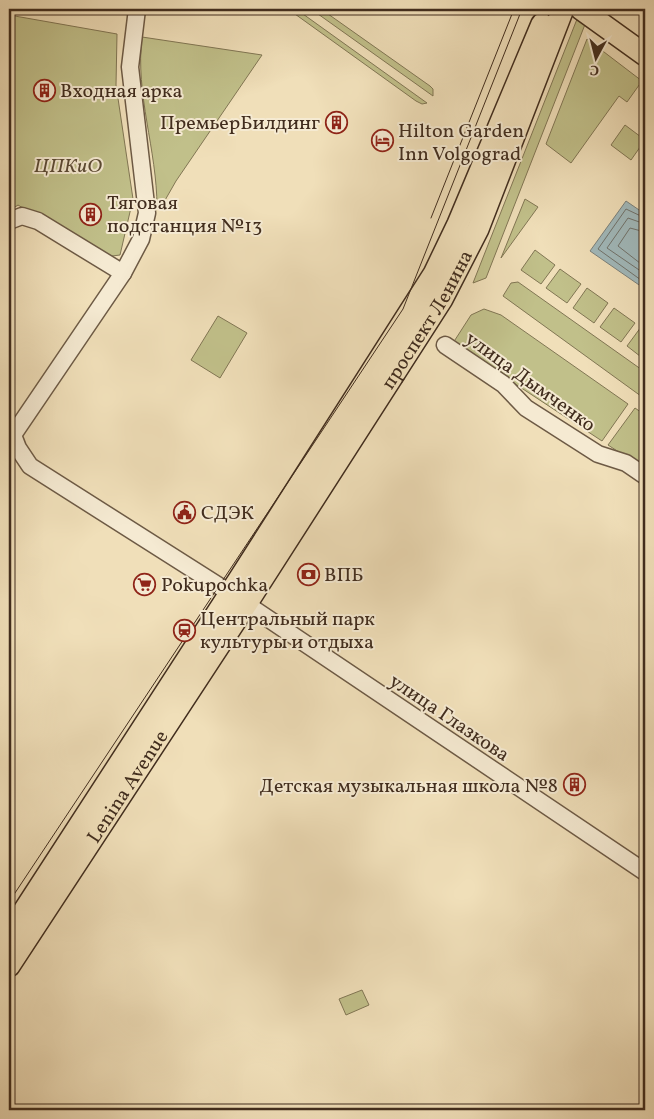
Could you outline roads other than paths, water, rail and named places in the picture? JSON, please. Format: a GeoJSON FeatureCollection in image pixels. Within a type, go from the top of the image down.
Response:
{"type":"FeatureCollection","features":[{"type":"Feature","properties":{"kind":"main road","name":"проспект Ленина"},"geometry":{"type":"LineString","coordinates":[[238,600],[434,274],[458,224],[548,9]]}},
{"type":"Feature","properties":{"kind":"main road","name":"проспект Ленина"},"geometry":{"type":"LineString","coordinates":[[238,600],[452,281],[478,229],[563,9]]}},
{"type":"Feature","properties":{"kind":"main road"},"geometry":{"type":"LineString","coordinates":[[581,9],[645,55]]}},
{"type":"Feature","properties":{"kind":"main road","name":"Lenina Avenue"},"geometry":{"type":"LineString","coordinates":[[9,934],[238,600]]}},
{"type":"Feature","properties":{"kind":"main road","name":"Lenina Avenue"},"geometry":{"type":"LineString","coordinates":[[9,966],[238,600]]}},
{"type":"Feature","properties":{"kind":"street"},"geometry":{"type":"LineString","coordinates":[[9,221],[22,216],[38,221],[123,273],[141,239],[147,212],[130,67],[137,9]]}},
{"type":"Feature","properties":{"kind":"street","name":"улица Глазкова"},"geometry":{"type":"LineString","coordinates":[[123,273],[13,435],[18,448],[30,466],[238,600],[645,872]]}},
{"type":"Feature","properties":{"kind":"street","name":"улица Дымченко"},"geometry":{"type":"LineString","coordinates":[[445,346],[503,384],[526,408],[598,454],[626,463],[645,476]]}},
{"type":"Feature","properties":{"kind":"water"},"geometry":{"type":"Polygon","coordinates":[[[626,201],[645,214],[645,283],[642,287],[590,251],[626,201]]]}},
{"type":"Feature","properties":{"kind":"tram line"},"geometry":{"type":"LineString","coordinates":[[431,218],[514,9]]}},
{"type":"Feature","properties":{"kind":"tram line"},"geometry":{"type":"LineString","coordinates":[[9,902],[403,309],[522,9]]}},
{"type":"Feature","properties":{"kind":"place","name":"Входная арка"},"geometry":{"type":"Point","coordinates":[44,90]}},
{"type":"Feature","properties":{"kind":"place","name":"ПремьерБилдинг"},"geometry":{"type":"Point","coordinates":[336,122]}},
{"type":"Feature","properties":{"kind":"place","name":"Hilton Garden Inn Volgograd"},"geometry":{"type":"Point","coordinates":[382,141]}},
{"type":"Feature","properties":{"kind":"place","name":"Тяговая подстанция №13"},"geometry":{"type":"Point","coordinates":[91,214]}},
{"type":"Feature","properties":{"kind":"place","name":"СДЭК"},"geometry":{"type":"Point","coordinates":[185,512]}},
{"type":"Feature","properties":{"kind":"place","name":"ВПБ"},"geometry":{"type":"Point","coordinates":[308,574]}},
{"type":"Feature","properties":{"kind":"place","name":"Pokupochka"},"geometry":{"type":"Point","coordinates":[145,584]}},
{"type":"Feature","properties":{"kind":"place","name":"Центральный парк культуры и отдыха"},"geometry":{"type":"Point","coordinates":[184,630]}},
{"type":"Feature","properties":{"kind":"place","name":"Детская музыкальная школа №8"},"geometry":{"type":"Point","coordinates":[574,785]}},
{"type":"Feature","properties":{"kind":"park label","name":"ЦПКиО"},"geometry":{"type":"Point","coordinates":[68,165]}}]}
